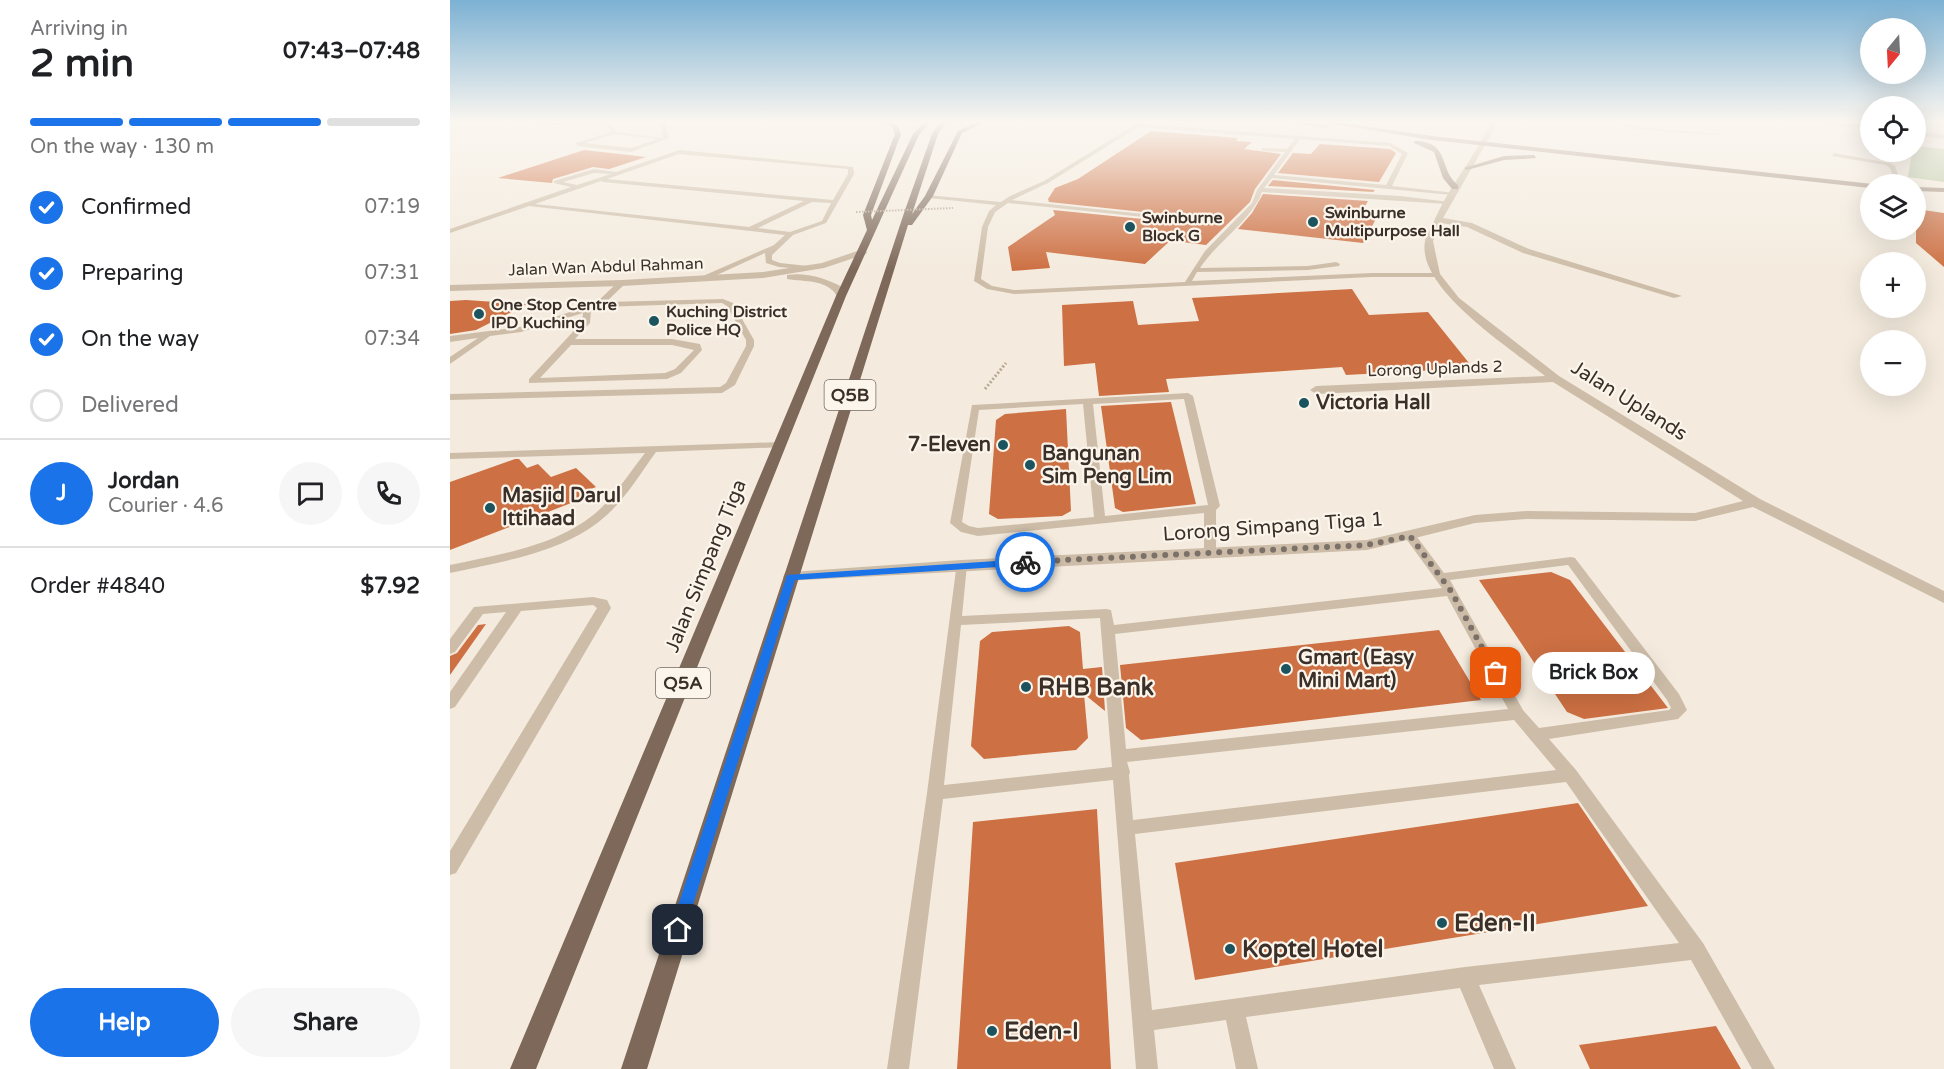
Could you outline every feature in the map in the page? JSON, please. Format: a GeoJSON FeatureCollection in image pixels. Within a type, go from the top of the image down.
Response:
{"type":"FeatureCollection","features":[{"type":"Feature","properties":{"kind":"main road","name":"Q5A"},"geometry":{"type":"LineString","coordinates":[[872,232],[867,215],[884,171]]}},
{"type":"Feature","properties":{"kind":"main road","name":"Jalan Simpang Tiga"},"geometry":{"type":"LineString","coordinates":[[523,1069],[842,296],[900,171]]}},
{"type":"Feature","properties":{"kind":"main road","name":"Q5B"},"geometry":{"type":"LineString","coordinates":[[633,1069],[922,171]]}},
{"type":"Feature","properties":{"kind":"main road","name":"Q5B"},"geometry":{"type":"LineString","coordinates":[[903,230],[929,196],[940,171]]}},
{"type":"Feature","properties":{"kind":"main road"},"geometry":{"type":"LineString","coordinates":[[1444,171],[1451,194]]}},
{"type":"Feature","properties":{"kind":"main road"},"geometry":{"type":"LineString","coordinates":[[1728,171],[1860,185]]}},
{"type":"Feature","properties":{"kind":"main road"},"geometry":{"type":"LineString","coordinates":[[1926,189],[1944,190]]}},
{"type":"Feature","properties":{"kind":"street","name":"Jalan Uplands"},"geometry":{"type":"LineString","coordinates":[[1465,171],[1451,194],[1430,241],[1432,264],[1436,275],[1456,300],[1555,378],[1755,502],[1944,598]]}},
{"type":"Feature","properties":{"kind":"street"},"geometry":{"type":"LineString","coordinates":[[1438,220],[1469,225],[1526,251],[1677,296]]}},
{"type":"Feature","properties":{"kind":"street"},"geometry":{"type":"LineString","coordinates":[[763,275],[824,265],[862,252]]}},
{"type":"Feature","properties":{"kind":"street"},"geometry":{"type":"LineString","coordinates":[[763,275],[807,278],[828,283],[839,289],[842,296]]}},
{"type":"Feature","properties":{"kind":"street","name":"Jalan Wan Abdul Rahman"},"geometry":{"type":"LineString","coordinates":[[450,288],[622,283],[763,275]]}},
{"type":"Feature","properties":{"kind":"street","name":"Lorong Uplands 2"},"geometry":{"type":"LineString","coordinates":[[1316,390],[1533,381],[1555,378]]}},
{"type":"Feature","properties":{"kind":"street","name":"Lorong Simpang Tiga 1"},"geometry":{"type":"LineString","coordinates":[[791,577],[961,565],[1367,545],[1475,519],[1527,515],[1695,517],[1755,502]]}},
{"type":"Feature","properties":{"kind":"lane"},"geometry":{"type":"LineString","coordinates":[[580,186],[556,182],[594,171],[620,172]]}},
{"type":"Feature","properties":{"kind":"lane"},"geometry":{"type":"LineString","coordinates":[[808,268],[779,266],[769,261],[768,255],[791,234],[824,222],[851,174],[850,171]]}},
{"type":"Feature","properties":{"kind":"lane"},"geometry":{"type":"LineString","coordinates":[[1064,171],[1004,202],[989,216],[985,227],[977,279],[982,285],[1014,292],[1372,275],[1436,275]]}},
{"type":"Feature","properties":{"kind":"lane"},"geometry":{"type":"LineString","coordinates":[[1188,283],[1207,252],[1255,204],[1260,190],[1273,171]]}},
{"type":"Feature","properties":{"kind":"lane"},"geometry":{"type":"LineString","coordinates":[[1388,187],[1397,171]]}},
{"type":"Feature","properties":{"kind":"lane"},"geometry":{"type":"LineString","coordinates":[[450,231],[620,172]]}},
{"type":"Feature","properties":{"kind":"lane"},"geometry":{"type":"LineString","coordinates":[[643,176],[643,180],[649,184]]}},
{"type":"Feature","properties":{"kind":"lane"},"geometry":{"type":"LineString","coordinates":[[1269,176],[1451,194]]}},
{"type":"Feature","properties":{"kind":"lane"},"geometry":{"type":"LineString","coordinates":[[599,180],[835,202]]}},
{"type":"Feature","properties":{"kind":"lane"},"geometry":{"type":"LineString","coordinates":[[1260,190],[1378,196],[1451,194]]}},
{"type":"Feature","properties":{"kind":"lane"},"geometry":{"type":"LineString","coordinates":[[929,196],[1200,222]]}},
{"type":"Feature","properties":{"kind":"lane"},"geometry":{"type":"LineString","coordinates":[[750,229],[811,200]]}},
{"type":"Feature","properties":{"kind":"lane"},"geometry":{"type":"LineString","coordinates":[[527,204],[791,234]]}},
{"type":"Feature","properties":{"kind":"lane"},"geometry":{"type":"LineString","coordinates":[[706,278],[780,243]]}},
{"type":"Feature","properties":{"kind":"lane"},"geometry":{"type":"LineString","coordinates":[[1194,270],[1308,268],[1336,264]]}},
{"type":"Feature","properties":{"kind":"lane"},"geometry":{"type":"LineString","coordinates":[[599,305],[622,283]]}},
{"type":"Feature","properties":{"kind":"lane"},"geometry":{"type":"LineString","coordinates":[[450,339],[521,329],[599,305],[723,301],[730,305],[750,340],[750,346],[730,385],[722,390],[450,397]]}},
{"type":"Feature","properties":{"kind":"lane"},"geometry":{"type":"LineString","coordinates":[[569,342],[672,342],[697,346],[698,350],[678,371],[667,376],[532,381],[586,323],[587,309]]}},
{"type":"Feature","properties":{"kind":"lane"},"geometry":{"type":"LineString","coordinates":[[450,361],[487,335]]}},
{"type":"Feature","properties":{"kind":"lane"},"geometry":{"type":"LineString","coordinates":[[552,395],[566,381]]}},
{"type":"Feature","properties":{"kind":"lane"},"geometry":{"type":"LineString","coordinates":[[1188,396],[1214,506],[1210,509],[978,532],[965,529],[956,523],[975,407],[1188,396]]}},
{"type":"Feature","properties":{"kind":"lane"},"geometry":{"type":"LineString","coordinates":[[1088,401],[1100,520]]}},
{"type":"Feature","properties":{"kind":"lane"},"geometry":{"type":"LineString","coordinates":[[450,456],[782,445]]}},
{"type":"Feature","properties":{"kind":"lane"},"geometry":{"type":"LineString","coordinates":[[450,568],[525,552],[594,520],[619,495],[653,449]]}},
{"type":"Feature","properties":{"kind":"lane"},"geometry":{"type":"LineString","coordinates":[[1210,509],[1210,554]]}},
{"type":"Feature","properties":{"kind":"lane"},"geometry":{"type":"LineString","coordinates":[[1410,536],[1451,591],[1518,714],[1570,775],[1696,950],[1764,1069]]}},
{"type":"Feature","properties":{"kind":"lane"},"geometry":{"type":"LineString","coordinates":[[1441,577],[1571,561],[1674,698],[1680,710],[1673,715],[1535,735]]}},
{"type":"Feature","properties":{"kind":"lane"},"geometry":{"type":"LineString","coordinates":[[898,1069],[935,793],[961,565]]}},
{"type":"Feature","properties":{"kind":"lane"},"geometry":{"type":"LineString","coordinates":[[1108,630],[1451,591]]}},
{"type":"Feature","properties":{"kind":"lane"},"geometry":{"type":"LineString","coordinates":[[450,649],[479,610],[593,601],[602,603],[604,608],[450,867]]}},
{"type":"Feature","properties":{"kind":"lane"},"geometry":{"type":"LineString","coordinates":[[450,703],[517,607]]}},
{"type":"Feature","properties":{"kind":"lane"},"geometry":{"type":"LineString","coordinates":[[956,621],[1106,613],[1147,1069]]}},
{"type":"Feature","properties":{"kind":"lane"},"geometry":{"type":"LineString","coordinates":[[935,793],[1121,764],[1518,714]]}},
{"type":"Feature","properties":{"kind":"lane"},"geometry":{"type":"LineString","coordinates":[[1124,828],[1570,775]]}},
{"type":"Feature","properties":{"kind":"lane"},"geometry":{"type":"LineString","coordinates":[[1143,1021],[1465,977],[1696,950]]}},
{"type":"Feature","properties":{"kind":"lane"},"geometry":{"type":"LineString","coordinates":[[1465,977],[1505,1069]]}},
{"type":"Feature","properties":{"kind":"lane"},"geometry":{"type":"LineString","coordinates":[[1234,1008],[1247,1069]]}},
{"type":"Feature","properties":{"kind":"path"},"geometry":{"type":"LineString","coordinates":[[856,212],[953,208]]}},
{"type":"Feature","properties":{"kind":"path"},"geometry":{"type":"LineString","coordinates":[[975,407],[977,398],[1006,363]]}},
{"type":"Feature","properties":{"kind":"green space"},"geometry":{"type":"Polygon","coordinates":[[[1909,171],[1944,171],[1944,182],[1926,180],[1926,174],[1908,174],[1909,171]]]}},
{"type":"Feature","properties":{"kind":"building"},"geometry":{"type":"Polygon","coordinates":[[[520,171],[580,171],[553,179],[552,183],[498,178],[520,171]]]}},
{"type":"Feature","properties":{"kind":"building"},"geometry":{"type":"Polygon","coordinates":[[[1090,171],[1268,171],[1255,189],[1250,202],[1206,245],[1174,241],[1173,238],[1145,264],[1046,252],[1050,268],[1012,271],[1008,247],[1055,215],[1053,210],[1205,224],[1200,218],[1049,202],[1048,199],[1055,188],[1078,179],[1090,171]]]}},
{"type":"Feature","properties":{"kind":"building"},"geometry":{"type":"Polygon","coordinates":[[[1280,171],[1386,171],[1379,182],[1278,173],[1280,171]]]}},
{"type":"Feature","properties":{"kind":"building"},"geometry":{"type":"Polygon","coordinates":[[[1273,180],[1375,190],[1373,192],[1268,186],[1273,180]]]}},
{"type":"Feature","properties":{"kind":"building","name":"Swinburne Multipurpose Hall"},"geometry":{"type":"Polygon","coordinates":[[[1263,194],[1368,201],[1361,213],[1378,215],[1363,243],[1238,229],[1252,213],[1263,194]]]}},
{"type":"Feature","properties":{"kind":"building"},"geometry":{"type":"Polygon","coordinates":[[[1926,210],[1944,213],[1944,267],[1916,243],[1916,240],[1926,240],[1926,210]]]}},
{"type":"Feature","properties":{"kind":"building"},"geometry":{"type":"Polygon","coordinates":[[[1352,289],[1369,315],[1428,312],[1473,368],[1346,375],[1342,367],[1166,379],[1169,392],[1099,396],[1095,363],[1064,366],[1062,305],[1133,301],[1138,325],[1199,321],[1192,298],[1352,289]]]}},
{"type":"Feature","properties":{"kind":"building","name":"One Stop Centre IPD Kuching"},"geometry":{"type":"Polygon","coordinates":[[[450,301],[527,304],[476,330],[450,334],[450,301]]]}},
{"type":"Feature","properties":{"kind":"building"},"geometry":{"type":"Polygon","coordinates":[[[1171,402],[1196,504],[1123,512],[1115,508],[1101,406],[1171,402]]]}},
{"type":"Feature","properties":{"kind":"building","name":"Bangunan Sim Peng Lim"},"geometry":{"type":"Polygon","coordinates":[[[1066,409],[1071,511],[1062,516],[998,519],[989,514],[996,420],[1005,414],[1066,409]]]}},
{"type":"Feature","properties":{"kind":"building","name":"Masjid Darul Ittihaad"},"geometry":{"type":"Polygon","coordinates":[[[519,459],[527,468],[538,464],[551,477],[576,468],[596,487],[579,494],[584,498],[450,550],[450,482],[519,459]]]}},
{"type":"Feature","properties":{"kind":"building"},"geometry":{"type":"Polygon","coordinates":[[[1551,572],[1570,580],[1668,708],[1584,719],[1567,712],[1479,580],[1551,572]]]}},
{"type":"Feature","properties":{"kind":"building"},"geometry":{"type":"Polygon","coordinates":[[[486,624],[450,675],[450,656],[457,653],[478,625],[486,624]]]}},
{"type":"Feature","properties":{"kind":"building"},"geometry":{"type":"Polygon","coordinates":[[[1069,626],[1080,632],[1083,669],[1102,667],[1105,711],[1084,694],[1088,738],[1076,750],[984,759],[971,746],[980,641],[992,632],[1069,626]]]}},
{"type":"Feature","properties":{"kind":"building"},"geometry":{"type":"Polygon","coordinates":[[[1439,630],[1481,700],[1141,740],[1126,728],[1120,665],[1439,630]]]}},
{"type":"Feature","properties":{"kind":"building"},"geometry":{"type":"Polygon","coordinates":[[[1578,803],[1648,906],[1195,980],[1175,863],[1578,803]]]}},
{"type":"Feature","properties":{"kind":"building"},"geometry":{"type":"Polygon","coordinates":[[[1097,809],[1111,1069],[957,1069],[973,822],[1097,809]]]}},
{"type":"Feature","properties":{"kind":"building"},"geometry":{"type":"Polygon","coordinates":[[[1716,1026],[1741,1069],[1590,1069],[1579,1045],[1716,1026]]]}},
{"type":"Feature","properties":{"kind":"way so far"},"geometry":{"type":"LineString","coordinates":[[1025,562],[1367,545],[1410,536],[1451,591],[1496,673]]}},
{"type":"Feature","properties":{"kind":"place","name":"Swinburne Multipurpose Hall"},"geometry":{"type":"Point","coordinates":[1313,222]}},
{"type":"Feature","properties":{"kind":"place","name":"Swinburne Block G"},"geometry":{"type":"Point","coordinates":[1130,227]}},
{"type":"Feature","properties":{"kind":"place","name":"One Stop Centre IPD Kuching"},"geometry":{"type":"Point","coordinates":[479,314]}},
{"type":"Feature","properties":{"kind":"place","name":"Kuching District Police HQ"},"geometry":{"type":"Point","coordinates":[654,321]}},
{"type":"Feature","properties":{"kind":"place","name":"Victoria Hall"},"geometry":{"type":"Point","coordinates":[1304,403]}},
{"type":"Feature","properties":{"kind":"place","name":"7-Eleven"},"geometry":{"type":"Point","coordinates":[1003,445]}},
{"type":"Feature","properties":{"kind":"place","name":"Bangunan Sim Peng Lim"},"geometry":{"type":"Point","coordinates":[1030,465]}},
{"type":"Feature","properties":{"kind":"place","name":"Masjid Darul Ittihaad"},"geometry":{"type":"Point","coordinates":[490,508]}},
{"type":"Feature","properties":{"kind":"place","name":"Gmart (Easy Mini Mart)"},"geometry":{"type":"Point","coordinates":[1286,669]}},
{"type":"Feature","properties":{"kind":"place","name":"Brick Box"},"geometry":{"type":"Point","coordinates":[1496,673]}},
{"type":"Feature","properties":{"kind":"place","name":"RHB Bank"},"geometry":{"type":"Point","coordinates":[1026,687]}},
{"type":"Feature","properties":{"kind":"place","name":"Eden-II"},"geometry":{"type":"Point","coordinates":[1442,923]}},
{"type":"Feature","properties":{"kind":"place","name":"Koptel Hotel"},"geometry":{"type":"Point","coordinates":[1230,949]}},
{"type":"Feature","properties":{"kind":"place","name":"Eden-I"},"geometry":{"type":"Point","coordinates":[992,1031]}},
{"type":"Feature","properties":{"kind":"route"},"geometry":{"type":"LineString","coordinates":[[678,930],[791,577],[1025,562]]}}]}
